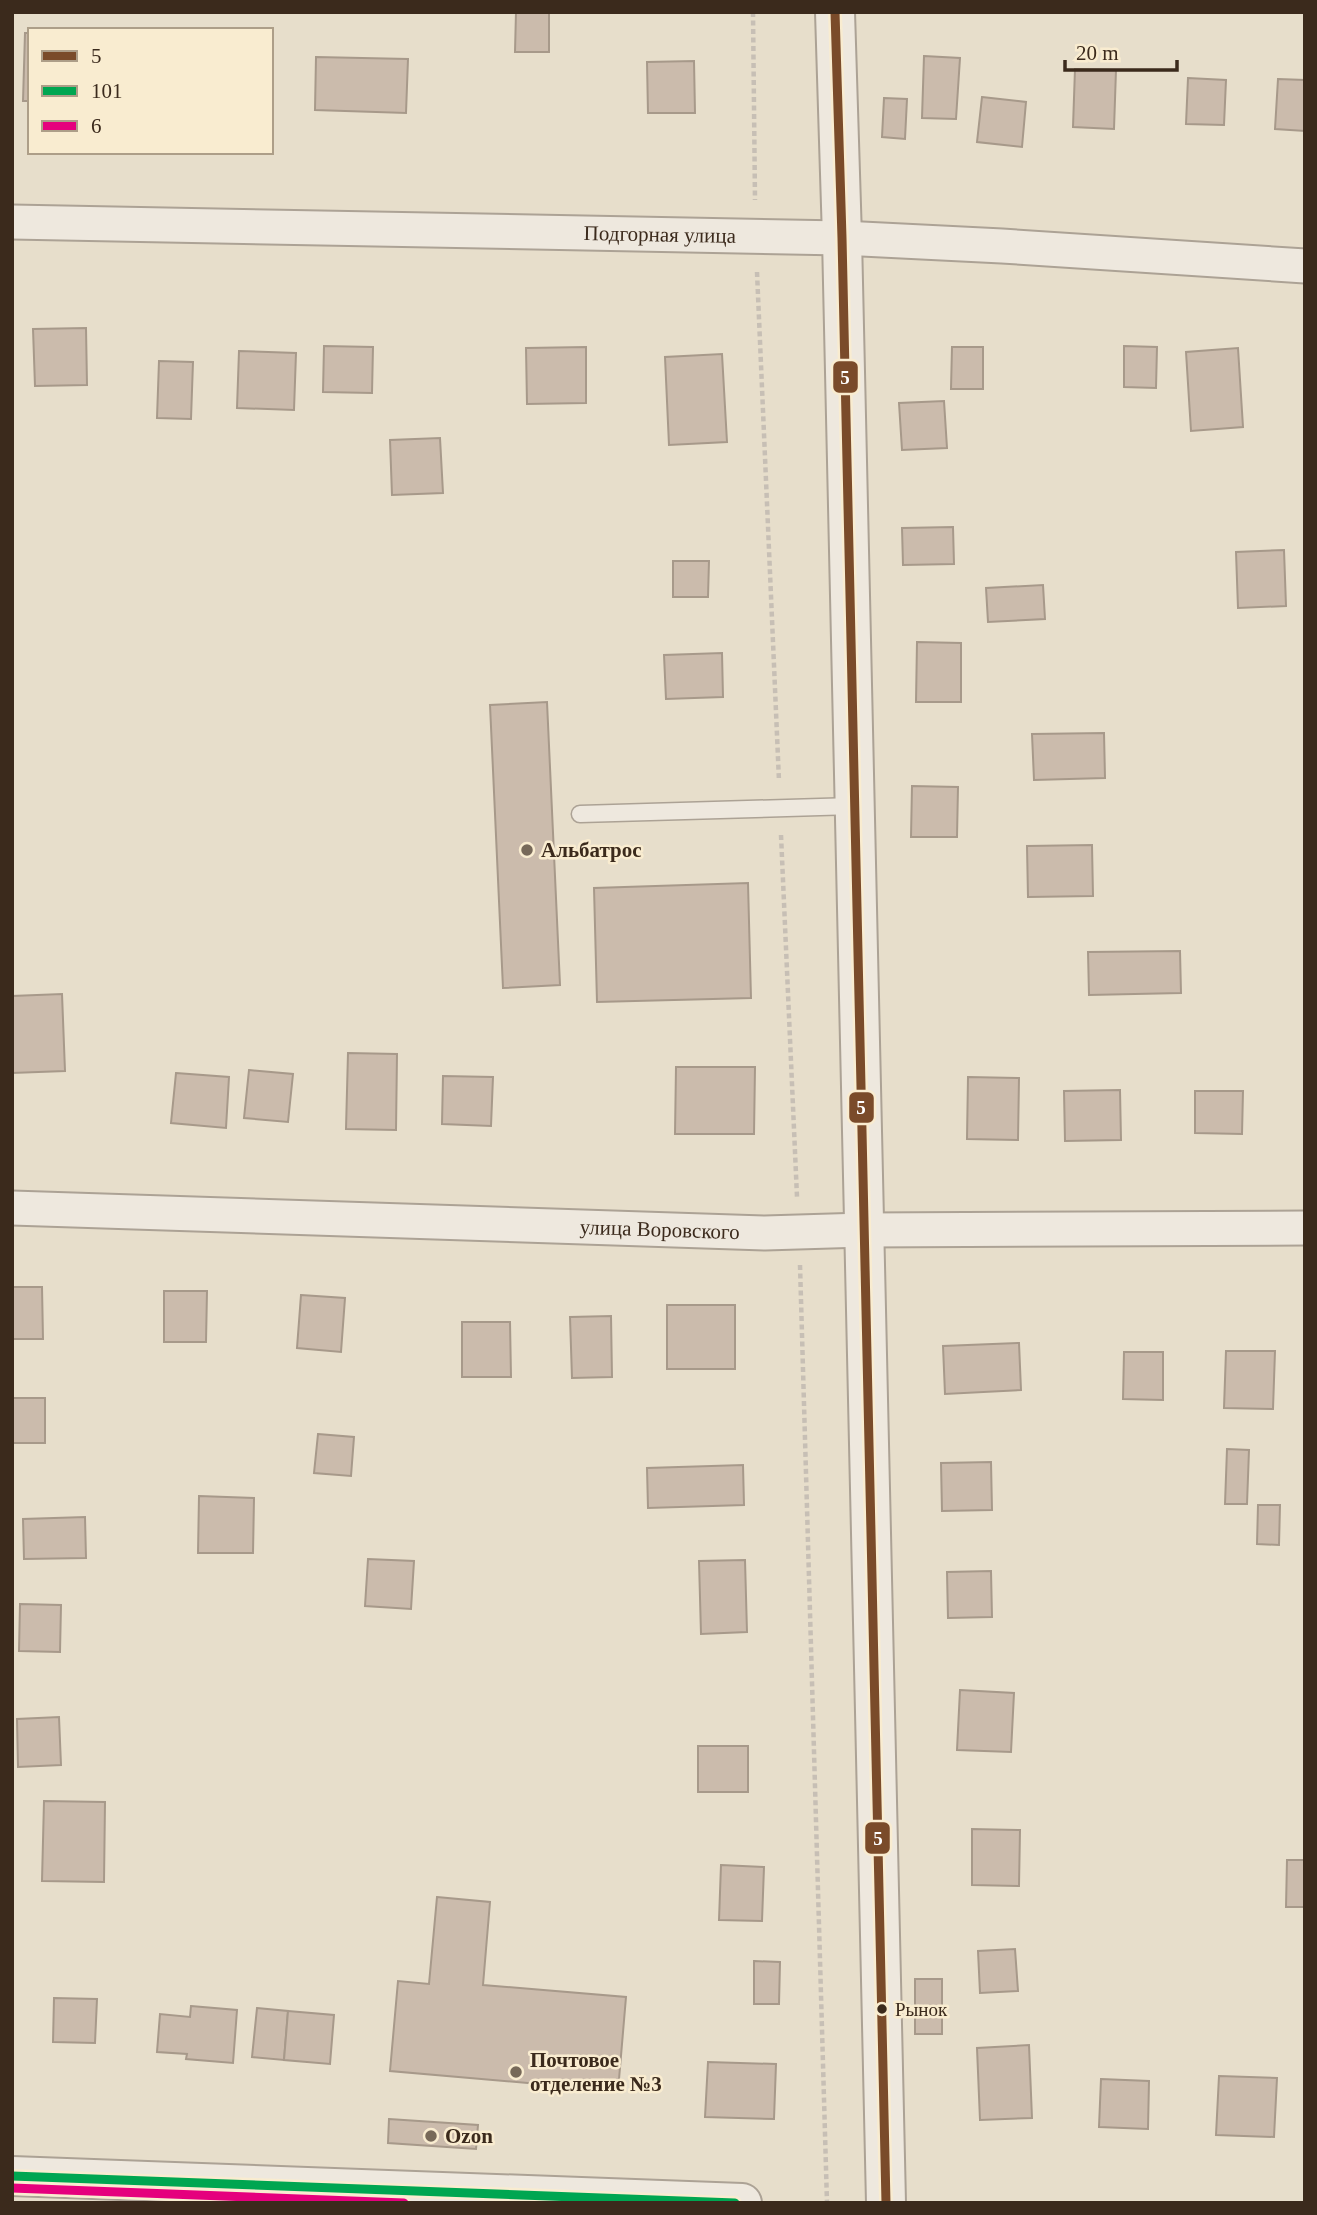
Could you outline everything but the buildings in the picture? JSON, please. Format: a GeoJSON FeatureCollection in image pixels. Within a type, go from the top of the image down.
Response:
{"type":"FeatureCollection","features":[{"type":"Feature","properties":{"kind":"street"},"geometry":{"type":"LineString","coordinates":[[835,12],[886,2203]]}},
{"type":"Feature","properties":{"kind":"street","name":"Подгорная улица"},"geometry":{"type":"LineString","coordinates":[[12,222],[755,235],[1002,246],[1305,266]]}},
{"type":"Feature","properties":{"kind":"street","name":"улица Воровского"},"geometry":{"type":"LineString","coordinates":[[12,1208],[799,1233],[864,1230],[1305,1228]]}},
{"type":"Feature","properties":{"kind":"street"},"geometry":{"type":"LineString","coordinates":[[12,2176],[742,2203]]}},
{"type":"Feature","properties":{"kind":"lane"},"geometry":{"type":"LineString","coordinates":[[580,814],[854,806]]}},
{"type":"Feature","properties":{"kind":"path"},"geometry":{"type":"LineString","coordinates":[[753,12],[755,235],[799,1233],[827,2203]]}},
{"type":"Feature","properties":{"kind":"transit line","name":"5"},"geometry":{"type":"LineString","coordinates":[[835,12],[886,2203]]}},
{"type":"Feature","properties":{"kind":"transit line","name":"101"},"geometry":{"type":"LineString","coordinates":[[12,2176],[735,2203]]}},
{"type":"Feature","properties":{"kind":"transit line","name":"6"},"geometry":{"type":"LineString","coordinates":[[12,2188],[404,2203]]}},
{"type":"Feature","properties":{"kind":"place","name":"Альбатрос"},"geometry":{"type":"Point","coordinates":[527,850]}},
{"type":"Feature","properties":{"kind":"place","name":"Рынок"},"geometry":{"type":"Point","coordinates":[882,2009]}},
{"type":"Feature","properties":{"kind":"place","name":"Почтовое отделение №3"},"geometry":{"type":"Point","coordinates":[516,2072]}},
{"type":"Feature","properties":{"kind":"place","name":"Ozon"},"geometry":{"type":"Point","coordinates":[431,2136]}}]}
